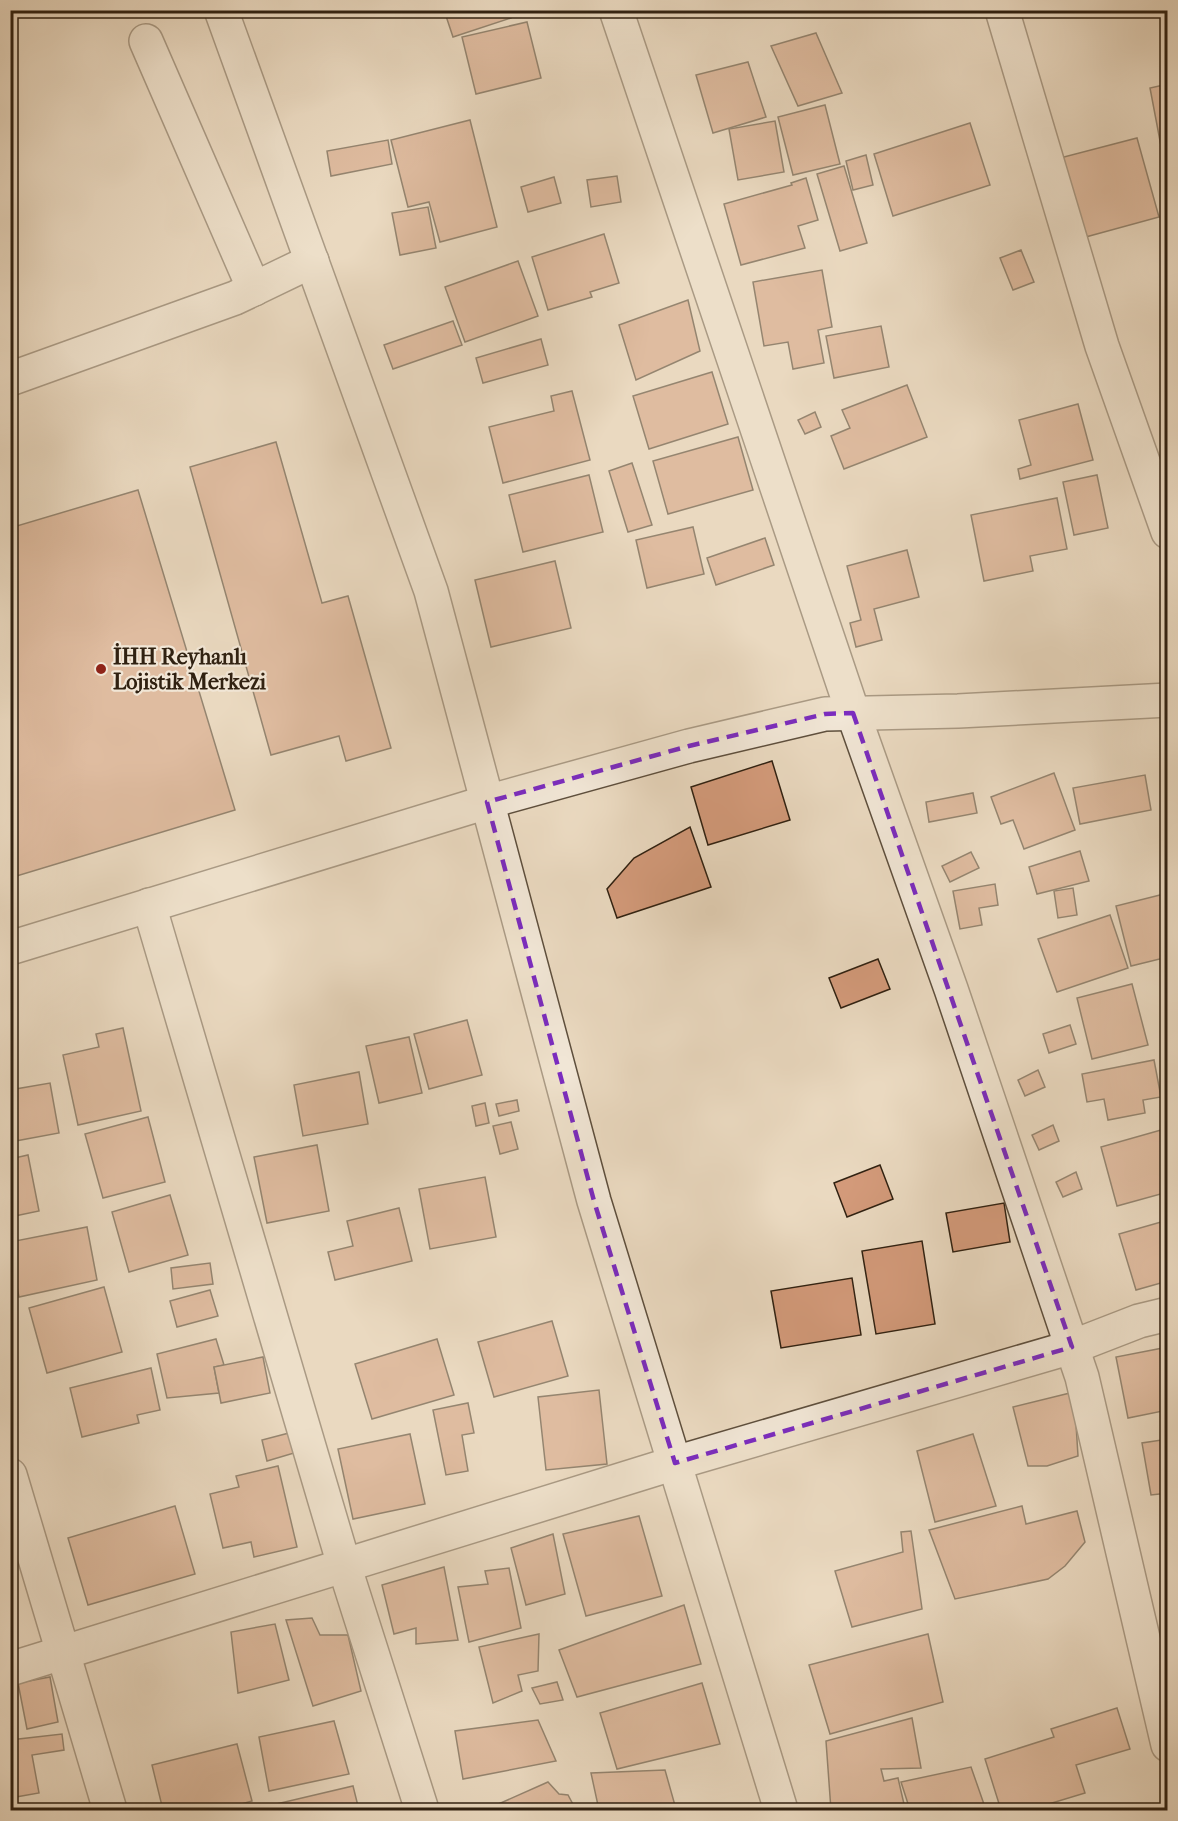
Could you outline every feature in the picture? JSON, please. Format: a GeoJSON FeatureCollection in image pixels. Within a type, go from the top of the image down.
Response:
{"type":"FeatureCollection","features":[{"type":"Feature","properties":{"kind":"street"},"geometry":{"type":"LineString","coordinates":[[221,10],[431,591],[594,1201],[781,1810]]}},
{"type":"Feature","properties":{"kind":"street"},"geometry":{"type":"LineString","coordinates":[[616,10],[853,713],[951,989],[1082,1377],[1167,1745]]}},
{"type":"Feature","properties":{"kind":"street"},"geometry":{"type":"LineString","coordinates":[[1002,10],[1101,346],[1167,532]]}},
{"type":"Feature","properties":{"kind":"street"},"geometry":{"type":"LineString","coordinates":[[146,41],[254,289]]}},
{"type":"Feature","properties":{"kind":"street"},"geometry":{"type":"LineString","coordinates":[[10,379],[235,298],[312,261]]}},
{"type":"Feature","properties":{"kind":"street"},"geometry":{"type":"LineString","coordinates":[[10,948],[487,801],[689,746],[825,714],[958,711],[1167,700]]}},
{"type":"Feature","properties":{"kind":"street"},"geometry":{"type":"LineString","coordinates":[[149,905],[344,1565],[422,1810]]}},
{"type":"Feature","properties":{"kind":"street"},"geometry":{"type":"LineString","coordinates":[[10,1669],[675,1463],[1072,1347],[1139,1321],[1167,1314]]}},
{"type":"Feature","properties":{"kind":"street"},"geometry":{"type":"LineString","coordinates":[[10,1475],[110,1810]]}},
{"type":"Feature","properties":{"kind":"highlighted area"},"geometry":{"type":"Polygon","coordinates":[[[853,713],[1072,1347],[675,1463],[594,1201],[487,802],[689,746],[825,714],[853,713]]]}},
{"type":"Feature","properties":{"kind":"building"},"geometry":{"type":"Polygon","coordinates":[[[444,10],[508,10],[511,18],[453,37],[444,10]]]}},
{"type":"Feature","properties":{"kind":"building"},"geometry":{"type":"Polygon","coordinates":[[[527,22],[541,78],[476,94],[462,37],[527,22]]]}},
{"type":"Feature","properties":{"kind":"building"},"geometry":{"type":"Polygon","coordinates":[[[816,33],[842,93],[798,106],[771,46],[816,33]]]}},
{"type":"Feature","properties":{"kind":"building"},"geometry":{"type":"Polygon","coordinates":[[[748,62],[766,117],[713,133],[696,75],[748,62]]]}},
{"type":"Feature","properties":{"kind":"building"},"geometry":{"type":"Polygon","coordinates":[[[1168,84],[1168,183],[1150,88],[1168,84]]]}},
{"type":"Feature","properties":{"kind":"building"},"geometry":{"type":"Polygon","coordinates":[[[825,105],[840,164],[793,175],[778,117],[825,105]]]}},
{"type":"Feature","properties":{"kind":"building"},"geometry":{"type":"Polygon","coordinates":[[[470,120],[497,227],[440,242],[429,202],[408,207],[391,140],[470,120]]]}},
{"type":"Feature","properties":{"kind":"building"},"geometry":{"type":"Polygon","coordinates":[[[775,121],[784,172],[738,180],[729,129],[775,121]]]}},
{"type":"Feature","properties":{"kind":"building"},"geometry":{"type":"Polygon","coordinates":[[[970,123],[990,185],[893,216],[874,154],[970,123]]]}},
{"type":"Feature","properties":{"kind":"building"},"geometry":{"type":"Polygon","coordinates":[[[1137,138],[1159,217],[1082,238],[1060,158],[1137,138]]]}},
{"type":"Feature","properties":{"kind":"building"},"geometry":{"type":"Polygon","coordinates":[[[388,140],[392,164],[331,176],[327,151],[388,140]]]}},
{"type":"Feature","properties":{"kind":"building"},"geometry":{"type":"Polygon","coordinates":[[[866,155],[873,185],[853,190],[846,161],[866,155]]]}},
{"type":"Feature","properties":{"kind":"building"},"geometry":{"type":"Polygon","coordinates":[[[844,166],[867,243],[840,251],[817,174],[844,166]]]}},
{"type":"Feature","properties":{"kind":"building"},"geometry":{"type":"Polygon","coordinates":[[[617,176],[621,202],[591,207],[587,180],[617,176]]]}},
{"type":"Feature","properties":{"kind":"building"},"geometry":{"type":"Polygon","coordinates":[[[554,177],[561,203],[528,212],[521,187],[554,177]]]}},
{"type":"Feature","properties":{"kind":"building"},"geometry":{"type":"Polygon","coordinates":[[[806,178],[818,220],[798,226],[805,248],[741,265],[724,204],[792,185],[791,183],[806,178]]]}},
{"type":"Feature","properties":{"kind":"building"},"geometry":{"type":"Polygon","coordinates":[[[428,207],[436,248],[400,255],[392,213],[428,207]]]}},
{"type":"Feature","properties":{"kind":"building"},"geometry":{"type":"Polygon","coordinates":[[[604,234],[619,283],[590,292],[592,297],[548,310],[532,257],[604,234]]]}},
{"type":"Feature","properties":{"kind":"building"},"geometry":{"type":"Polygon","coordinates":[[[1021,250],[1034,282],[1013,290],[1000,258],[1021,250]]]}},
{"type":"Feature","properties":{"kind":"building"},"geometry":{"type":"Polygon","coordinates":[[[518,261],[538,316],[465,342],[445,287],[518,261]]]}},
{"type":"Feature","properties":{"kind":"building"},"geometry":{"type":"Polygon","coordinates":[[[822,270],[832,327],[818,330],[824,363],[793,369],[788,342],[764,346],[753,282],[822,270]]]}},
{"type":"Feature","properties":{"kind":"building"},"geometry":{"type":"Polygon","coordinates":[[[688,300],[700,351],[636,380],[619,325],[688,300]]]}},
{"type":"Feature","properties":{"kind":"building"},"geometry":{"type":"Polygon","coordinates":[[[453,321],[462,345],[393,369],[384,345],[453,321]]]}},
{"type":"Feature","properties":{"kind":"building"},"geometry":{"type":"Polygon","coordinates":[[[881,326],[889,367],[834,378],[826,336],[881,326]]]}},
{"type":"Feature","properties":{"kind":"building"},"geometry":{"type":"Polygon","coordinates":[[[541,339],[548,365],[483,383],[476,358],[541,339]]]}},
{"type":"Feature","properties":{"kind":"building"},"geometry":{"type":"Polygon","coordinates":[[[712,372],[728,424],[649,449],[633,396],[712,372]]]}},
{"type":"Feature","properties":{"kind":"building"},"geometry":{"type":"Polygon","coordinates":[[[907,385],[927,437],[844,469],[831,436],[850,428],[842,410],[907,385]]]}},
{"type":"Feature","properties":{"kind":"building"},"geometry":{"type":"Polygon","coordinates":[[[572,391],[590,460],[503,483],[489,427],[554,411],[551,396],[572,391]]]}},
{"type":"Feature","properties":{"kind":"building"},"geometry":{"type":"Polygon","coordinates":[[[1078,404],[1093,460],[1020,479],[1018,469],[1031,465],[1019,420],[1078,404]]]}},
{"type":"Feature","properties":{"kind":"building"},"geometry":{"type":"Polygon","coordinates":[[[815,412],[821,427],[805,434],[798,420],[815,412]]]}},
{"type":"Feature","properties":{"kind":"building"},"geometry":{"type":"Polygon","coordinates":[[[738,437],[753,490],[668,514],[653,461],[738,437]]]}},
{"type":"Feature","properties":{"kind":"building"},"geometry":{"type":"Polygon","coordinates":[[[276,442],[322,603],[348,596],[391,748],[346,761],[339,736],[271,755],[190,467],[276,442]]]}},
{"type":"Feature","properties":{"kind":"building"},"geometry":{"type":"Polygon","coordinates":[[[632,463],[652,525],[628,532],[609,471],[632,463]]]}},
{"type":"Feature","properties":{"kind":"building"},"geometry":{"type":"Polygon","coordinates":[[[589,475],[603,532],[523,552],[509,495],[589,475]]]}},
{"type":"Feature","properties":{"kind":"building"},"geometry":{"type":"Polygon","coordinates":[[[1097,475],[1108,528],[1074,535],[1063,482],[1097,475]]]}},
{"type":"Feature","properties":{"kind":"building","name":"İHH Reyhanlı Lojistik Merkezi"},"geometry":{"type":"Polygon","coordinates":[[[138,490],[235,810],[10,878],[10,528],[138,490]]]}},
{"type":"Feature","properties":{"kind":"building"},"geometry":{"type":"Polygon","coordinates":[[[1057,498],[1067,549],[1030,556],[1033,571],[984,581],[971,515],[1057,498]]]}},
{"type":"Feature","properties":{"kind":"building"},"geometry":{"type":"Polygon","coordinates":[[[693,527],[704,574],[647,588],[636,540],[693,527]]]}},
{"type":"Feature","properties":{"kind":"building"},"geometry":{"type":"Polygon","coordinates":[[[765,538],[774,565],[716,585],[707,558],[765,538]]]}},
{"type":"Feature","properties":{"kind":"building"},"geometry":{"type":"Polygon","coordinates":[[[907,550],[919,597],[874,609],[882,640],[856,647],[850,623],[861,620],[847,566],[907,550]]]}},
{"type":"Feature","properties":{"kind":"building"},"geometry":{"type":"Polygon","coordinates":[[[555,561],[571,628],[491,647],[475,580],[555,561]]]}},
{"type":"Feature","properties":{"kind":"building"},"geometry":{"type":"Polygon","coordinates":[[[772,761],[790,820],[708,845],[691,787],[772,761]]]}},
{"type":"Feature","properties":{"kind":"building"},"geometry":{"type":"Polygon","coordinates":[[[1054,773],[1075,830],[1024,849],[1013,820],[1001,824],[991,797],[1054,773]]]}},
{"type":"Feature","properties":{"kind":"building"},"geometry":{"type":"Polygon","coordinates":[[[1145,775],[1151,810],[1080,824],[1073,788],[1145,775]]]}},
{"type":"Feature","properties":{"kind":"building"},"geometry":{"type":"Polygon","coordinates":[[[973,793],[977,813],[929,822],[926,802],[973,793]]]}},
{"type":"Feature","properties":{"kind":"building"},"geometry":{"type":"Polygon","coordinates":[[[690,827],[711,887],[617,918],[607,889],[634,858],[690,827]]]}},
{"type":"Feature","properties":{"kind":"building"},"geometry":{"type":"Polygon","coordinates":[[[1080,851],[1089,881],[1037,894],[1029,867],[1080,851]]]}},
{"type":"Feature","properties":{"kind":"building"},"geometry":{"type":"Polygon","coordinates":[[[971,852],[979,868],[950,882],[942,866],[971,852]]]}},
{"type":"Feature","properties":{"kind":"building"},"geometry":{"type":"Polygon","coordinates":[[[995,884],[998,905],[979,908],[982,925],[960,929],[953,891],[995,884]]]}},
{"type":"Feature","properties":{"kind":"building"},"geometry":{"type":"Polygon","coordinates":[[[1073,888],[1077,915],[1058,918],[1054,891],[1073,888]]]}},
{"type":"Feature","properties":{"kind":"building"},"geometry":{"type":"Polygon","coordinates":[[[1168,893],[1168,957],[1131,966],[1116,906],[1168,893]]]}},
{"type":"Feature","properties":{"kind":"building"},"geometry":{"type":"Polygon","coordinates":[[[1110,915],[1128,968],[1057,992],[1038,939],[1110,915]]]}},
{"type":"Feature","properties":{"kind":"building"},"geometry":{"type":"Polygon","coordinates":[[[878,959],[890,989],[841,1008],[829,978],[878,959]]]}},
{"type":"Feature","properties":{"kind":"building"},"geometry":{"type":"Polygon","coordinates":[[[1132,984],[1148,1045],[1092,1059],[1077,998],[1132,984]]]}},
{"type":"Feature","properties":{"kind":"building"},"geometry":{"type":"Polygon","coordinates":[[[467,1020],[482,1075],[429,1089],[414,1034],[467,1020]]]}},
{"type":"Feature","properties":{"kind":"building"},"geometry":{"type":"Polygon","coordinates":[[[1070,1025],[1076,1044],[1049,1053],[1043,1034],[1070,1025]]]}},
{"type":"Feature","properties":{"kind":"building"},"geometry":{"type":"Polygon","coordinates":[[[123,1028],[141,1111],[78,1125],[63,1055],[99,1047],[96,1034],[123,1028]]]}},
{"type":"Feature","properties":{"kind":"building"},"geometry":{"type":"Polygon","coordinates":[[[409,1037],[422,1093],[379,1103],[366,1046],[409,1037]]]}},
{"type":"Feature","properties":{"kind":"building"},"geometry":{"type":"Polygon","coordinates":[[[1154,1060],[1161,1097],[1143,1100],[1145,1113],[1108,1120],[1104,1099],[1087,1102],[1082,1074],[1154,1060]]]}},
{"type":"Feature","properties":{"kind":"building"},"geometry":{"type":"Polygon","coordinates":[[[1038,1070],[1045,1087],[1025,1096],[1018,1080],[1038,1070]]]}},
{"type":"Feature","properties":{"kind":"building"},"geometry":{"type":"Polygon","coordinates":[[[359,1072],[368,1124],[303,1136],[294,1085],[359,1072]]]}},
{"type":"Feature","properties":{"kind":"building"},"geometry":{"type":"Polygon","coordinates":[[[50,1083],[59,1133],[10,1142],[10,1090],[50,1083]]]}},
{"type":"Feature","properties":{"kind":"building"},"geometry":{"type":"Polygon","coordinates":[[[517,1100],[519,1111],[499,1116],[496,1104],[517,1100]]]}},
{"type":"Feature","properties":{"kind":"building"},"geometry":{"type":"Polygon","coordinates":[[[485,1103],[489,1123],[476,1126],[472,1106],[485,1103]]]}},
{"type":"Feature","properties":{"kind":"building"},"geometry":{"type":"Polygon","coordinates":[[[148,1117],[165,1182],[103,1198],[85,1134],[148,1117]]]}},
{"type":"Feature","properties":{"kind":"building"},"geometry":{"type":"Polygon","coordinates":[[[511,1122],[518,1149],[500,1154],[493,1126],[511,1122]]]}},
{"type":"Feature","properties":{"kind":"building"},"geometry":{"type":"Polygon","coordinates":[[[1053,1125],[1059,1141],[1039,1150],[1032,1135],[1053,1125]]]}},
{"type":"Feature","properties":{"kind":"building"},"geometry":{"type":"Polygon","coordinates":[[[1168,1128],[1168,1192],[1117,1206],[1101,1147],[1168,1128]]]}},
{"type":"Feature","properties":{"kind":"building"},"geometry":{"type":"Polygon","coordinates":[[[317,1145],[329,1211],[267,1223],[254,1157],[317,1145]]]}},
{"type":"Feature","properties":{"kind":"building"},"geometry":{"type":"Polygon","coordinates":[[[28,1155],[39,1211],[10,1217],[10,1159],[28,1155]]]}},
{"type":"Feature","properties":{"kind":"building"},"geometry":{"type":"Polygon","coordinates":[[[880,1165],[893,1199],[847,1217],[834,1183],[880,1165]]]}},
{"type":"Feature","properties":{"kind":"building"},"geometry":{"type":"Polygon","coordinates":[[[1076,1172],[1082,1189],[1063,1197],[1056,1182],[1076,1172]]]}},
{"type":"Feature","properties":{"kind":"building"},"geometry":{"type":"Polygon","coordinates":[[[485,1177],[496,1237],[430,1249],[419,1189],[485,1177]]]}},
{"type":"Feature","properties":{"kind":"building"},"geometry":{"type":"Polygon","coordinates":[[[170,1195],[188,1255],[129,1272],[112,1212],[170,1195]]]}},
{"type":"Feature","properties":{"kind":"building"},"geometry":{"type":"Polygon","coordinates":[[[1004,1203],[1010,1242],[953,1252],[946,1213],[1004,1203]]]}},
{"type":"Feature","properties":{"kind":"building"},"geometry":{"type":"Polygon","coordinates":[[[399,1208],[412,1261],[335,1280],[328,1252],[353,1246],[347,1221],[399,1208]]]}},
{"type":"Feature","properties":{"kind":"building"},"geometry":{"type":"Polygon","coordinates":[[[1168,1220],[1168,1281],[1136,1290],[1119,1234],[1168,1220]]]}},
{"type":"Feature","properties":{"kind":"building"},"geometry":{"type":"Polygon","coordinates":[[[87,1227],[97,1280],[19,1297],[10,1254],[10,1242],[87,1227]]]}},
{"type":"Feature","properties":{"kind":"building"},"geometry":{"type":"Polygon","coordinates":[[[922,1241],[935,1324],[876,1334],[862,1251],[922,1241]]]}},
{"type":"Feature","properties":{"kind":"building"},"geometry":{"type":"Polygon","coordinates":[[[210,1263],[213,1284],[173,1289],[171,1268],[210,1263]]]}},
{"type":"Feature","properties":{"kind":"building"},"geometry":{"type":"Polygon","coordinates":[[[852,1278],[861,1335],[781,1348],[771,1291],[852,1278]]]}},
{"type":"Feature","properties":{"kind":"building"},"geometry":{"type":"Polygon","coordinates":[[[104,1287],[122,1352],[47,1373],[29,1308],[104,1287]]]}},
{"type":"Feature","properties":{"kind":"building"},"geometry":{"type":"Polygon","coordinates":[[[210,1290],[218,1316],[177,1327],[170,1301],[210,1290]]]}},
{"type":"Feature","properties":{"kind":"building"},"geometry":{"type":"Polygon","coordinates":[[[552,1321],[568,1376],[494,1397],[478,1342],[552,1321]]]}},
{"type":"Feature","properties":{"kind":"building"},"geometry":{"type":"Polygon","coordinates":[[[216,1339],[224,1365],[214,1367],[219,1393],[167,1398],[157,1354],[216,1339]]]}},
{"type":"Feature","properties":{"kind":"building"},"geometry":{"type":"Polygon","coordinates":[[[437,1339],[454,1395],[372,1419],[355,1364],[437,1339]]]}},
{"type":"Feature","properties":{"kind":"building"},"geometry":{"type":"Polygon","coordinates":[[[1168,1347],[1168,1410],[1128,1418],[1116,1357],[1168,1347]]]}},
{"type":"Feature","properties":{"kind":"building"},"geometry":{"type":"Polygon","coordinates":[[[263,1357],[270,1393],[221,1403],[214,1367],[263,1357]]]}},
{"type":"Feature","properties":{"kind":"building"},"geometry":{"type":"Polygon","coordinates":[[[151,1368],[160,1410],[137,1415],[139,1423],[82,1437],[70,1388],[151,1368]]]}},
{"type":"Feature","properties":{"kind":"building"},"geometry":{"type":"Polygon","coordinates":[[[599,1390],[607,1464],[546,1470],[538,1397],[599,1390]]]}},
{"type":"Feature","properties":{"kind":"building"},"geometry":{"type":"Polygon","coordinates":[[[1074,1392],[1078,1456],[1047,1466],[1028,1466],[1013,1407],[1074,1392]]]}},
{"type":"Feature","properties":{"kind":"building"},"geometry":{"type":"Polygon","coordinates":[[[468,1403],[474,1433],[462,1435],[468,1471],[446,1475],[433,1410],[468,1403]]]}},
{"type":"Feature","properties":{"kind":"building"},"geometry":{"type":"Polygon","coordinates":[[[289,1433],[294,1453],[267,1461],[262,1440],[289,1433]]]}},
{"type":"Feature","properties":{"kind":"building"},"geometry":{"type":"Polygon","coordinates":[[[410,1434],[425,1504],[353,1519],[338,1449],[410,1434]]]}},
{"type":"Feature","properties":{"kind":"building"},"geometry":{"type":"Polygon","coordinates":[[[973,1434],[996,1506],[935,1522],[917,1451],[973,1434]]]}},
{"type":"Feature","properties":{"kind":"building"},"geometry":{"type":"Polygon","coordinates":[[[1168,1439],[1168,1493],[1151,1495],[1142,1443],[1168,1439]]]}},
{"type":"Feature","properties":{"kind":"building"},"geometry":{"type":"Polygon","coordinates":[[[278,1466],[297,1547],[254,1557],[251,1542],[223,1548],[210,1494],[239,1487],[236,1476],[278,1466]]]}},
{"type":"Feature","properties":{"kind":"building"},"geometry":{"type":"Polygon","coordinates":[[[175,1506],[195,1574],[88,1605],[68,1538],[175,1506]]]}},
{"type":"Feature","properties":{"kind":"building"},"geometry":{"type":"Polygon","coordinates":[[[1022,1506],[1026,1524],[1077,1511],[1085,1542],[1065,1566],[1048,1579],[955,1599],[929,1530],[1022,1506]]]}},
{"type":"Feature","properties":{"kind":"building"},"geometry":{"type":"Polygon","coordinates":[[[639,1516],[662,1596],[586,1616],[563,1534],[639,1516]]]}},
{"type":"Feature","properties":{"kind":"building"},"geometry":{"type":"Polygon","coordinates":[[[911,1531],[922,1609],[852,1627],[835,1571],[903,1552],[901,1532],[911,1531]]]}},
{"type":"Feature","properties":{"kind":"building"},"geometry":{"type":"Polygon","coordinates":[[[553,1534],[565,1594],[526,1605],[511,1548],[553,1534]]]}},
{"type":"Feature","properties":{"kind":"building"},"geometry":{"type":"Polygon","coordinates":[[[444,1567],[458,1640],[416,1644],[416,1628],[394,1634],[382,1585],[444,1567]]]}},
{"type":"Feature","properties":{"kind":"building"},"geometry":{"type":"Polygon","coordinates":[[[509,1568],[521,1628],[469,1642],[458,1587],[488,1584],[485,1571],[509,1568]]]}},
{"type":"Feature","properties":{"kind":"building"},"geometry":{"type":"Polygon","coordinates":[[[684,1605],[701,1664],[577,1697],[559,1650],[684,1605]]]}},
{"type":"Feature","properties":{"kind":"building"},"geometry":{"type":"Polygon","coordinates":[[[312,1618],[320,1635],[348,1635],[361,1691],[313,1706],[286,1620],[312,1618]]]}},
{"type":"Feature","properties":{"kind":"building"},"geometry":{"type":"Polygon","coordinates":[[[275,1624],[289,1680],[238,1693],[231,1632],[275,1624]]]}},
{"type":"Feature","properties":{"kind":"building"},"geometry":{"type":"Polygon","coordinates":[[[539,1634],[538,1671],[518,1675],[522,1691],[493,1703],[479,1647],[539,1634]]]}},
{"type":"Feature","properties":{"kind":"building"},"geometry":{"type":"Polygon","coordinates":[[[928,1634],[943,1702],[830,1734],[809,1665],[928,1634]]]}},
{"type":"Feature","properties":{"kind":"building"},"geometry":{"type":"Polygon","coordinates":[[[50,1677],[58,1722],[27,1729],[18,1683],[50,1677]]]}},
{"type":"Feature","properties":{"kind":"building"},"geometry":{"type":"Polygon","coordinates":[[[557,1682],[563,1700],[540,1704],[532,1688],[557,1682]]]}},
{"type":"Feature","properties":{"kind":"building"},"geometry":{"type":"Polygon","coordinates":[[[702,1683],[720,1744],[617,1769],[600,1713],[702,1683]]]}},
{"type":"Feature","properties":{"kind":"building"},"geometry":{"type":"Polygon","coordinates":[[[1117,1708],[1130,1749],[1076,1765],[1085,1793],[1029,1810],[1001,1810],[985,1759],[1054,1737],[1051,1729],[1117,1708]]]}},
{"type":"Feature","properties":{"kind":"building"},"geometry":{"type":"Polygon","coordinates":[[[912,1718],[921,1768],[881,1769],[884,1781],[898,1778],[904,1804],[876,1810],[831,1810],[826,1741],[912,1718]]]}},
{"type":"Feature","properties":{"kind":"building"},"geometry":{"type":"Polygon","coordinates":[[[538,1720],[556,1761],[463,1779],[455,1731],[538,1720]]]}},
{"type":"Feature","properties":{"kind":"building"},"geometry":{"type":"Polygon","coordinates":[[[334,1721],[349,1774],[269,1791],[259,1737],[334,1721]]]}},
{"type":"Feature","properties":{"kind":"building"},"geometry":{"type":"Polygon","coordinates":[[[62,1734],[64,1750],[32,1755],[39,1793],[10,1798],[10,1740],[62,1734]]]}},
{"type":"Feature","properties":{"kind":"building"},"geometry":{"type":"Polygon","coordinates":[[[237,1744],[252,1801],[220,1810],[163,1810],[152,1765],[237,1744]]]}},
{"type":"Feature","properties":{"kind":"building"},"geometry":{"type":"Polygon","coordinates":[[[971,1767],[986,1810],[910,1810],[901,1782],[971,1767]]]}},
{"type":"Feature","properties":{"kind":"building"},"geometry":{"type":"Polygon","coordinates":[[[665,1770],[676,1809],[599,1810],[591,1773],[665,1770]]]}},
{"type":"Feature","properties":{"kind":"building"},"geometry":{"type":"Polygon","coordinates":[[[548,1782],[559,1794],[568,1795],[576,1810],[485,1810],[548,1782]]]}},
{"type":"Feature","properties":{"kind":"building"},"geometry":{"type":"Polygon","coordinates":[[[353,1786],[359,1810],[274,1810],[272,1805],[353,1786]]]}},
{"type":"Feature","properties":{"kind":"place","name":"İHH Reyhanlı Lojistik Merkezi"},"geometry":{"type":"Point","coordinates":[101,669]}}]}
